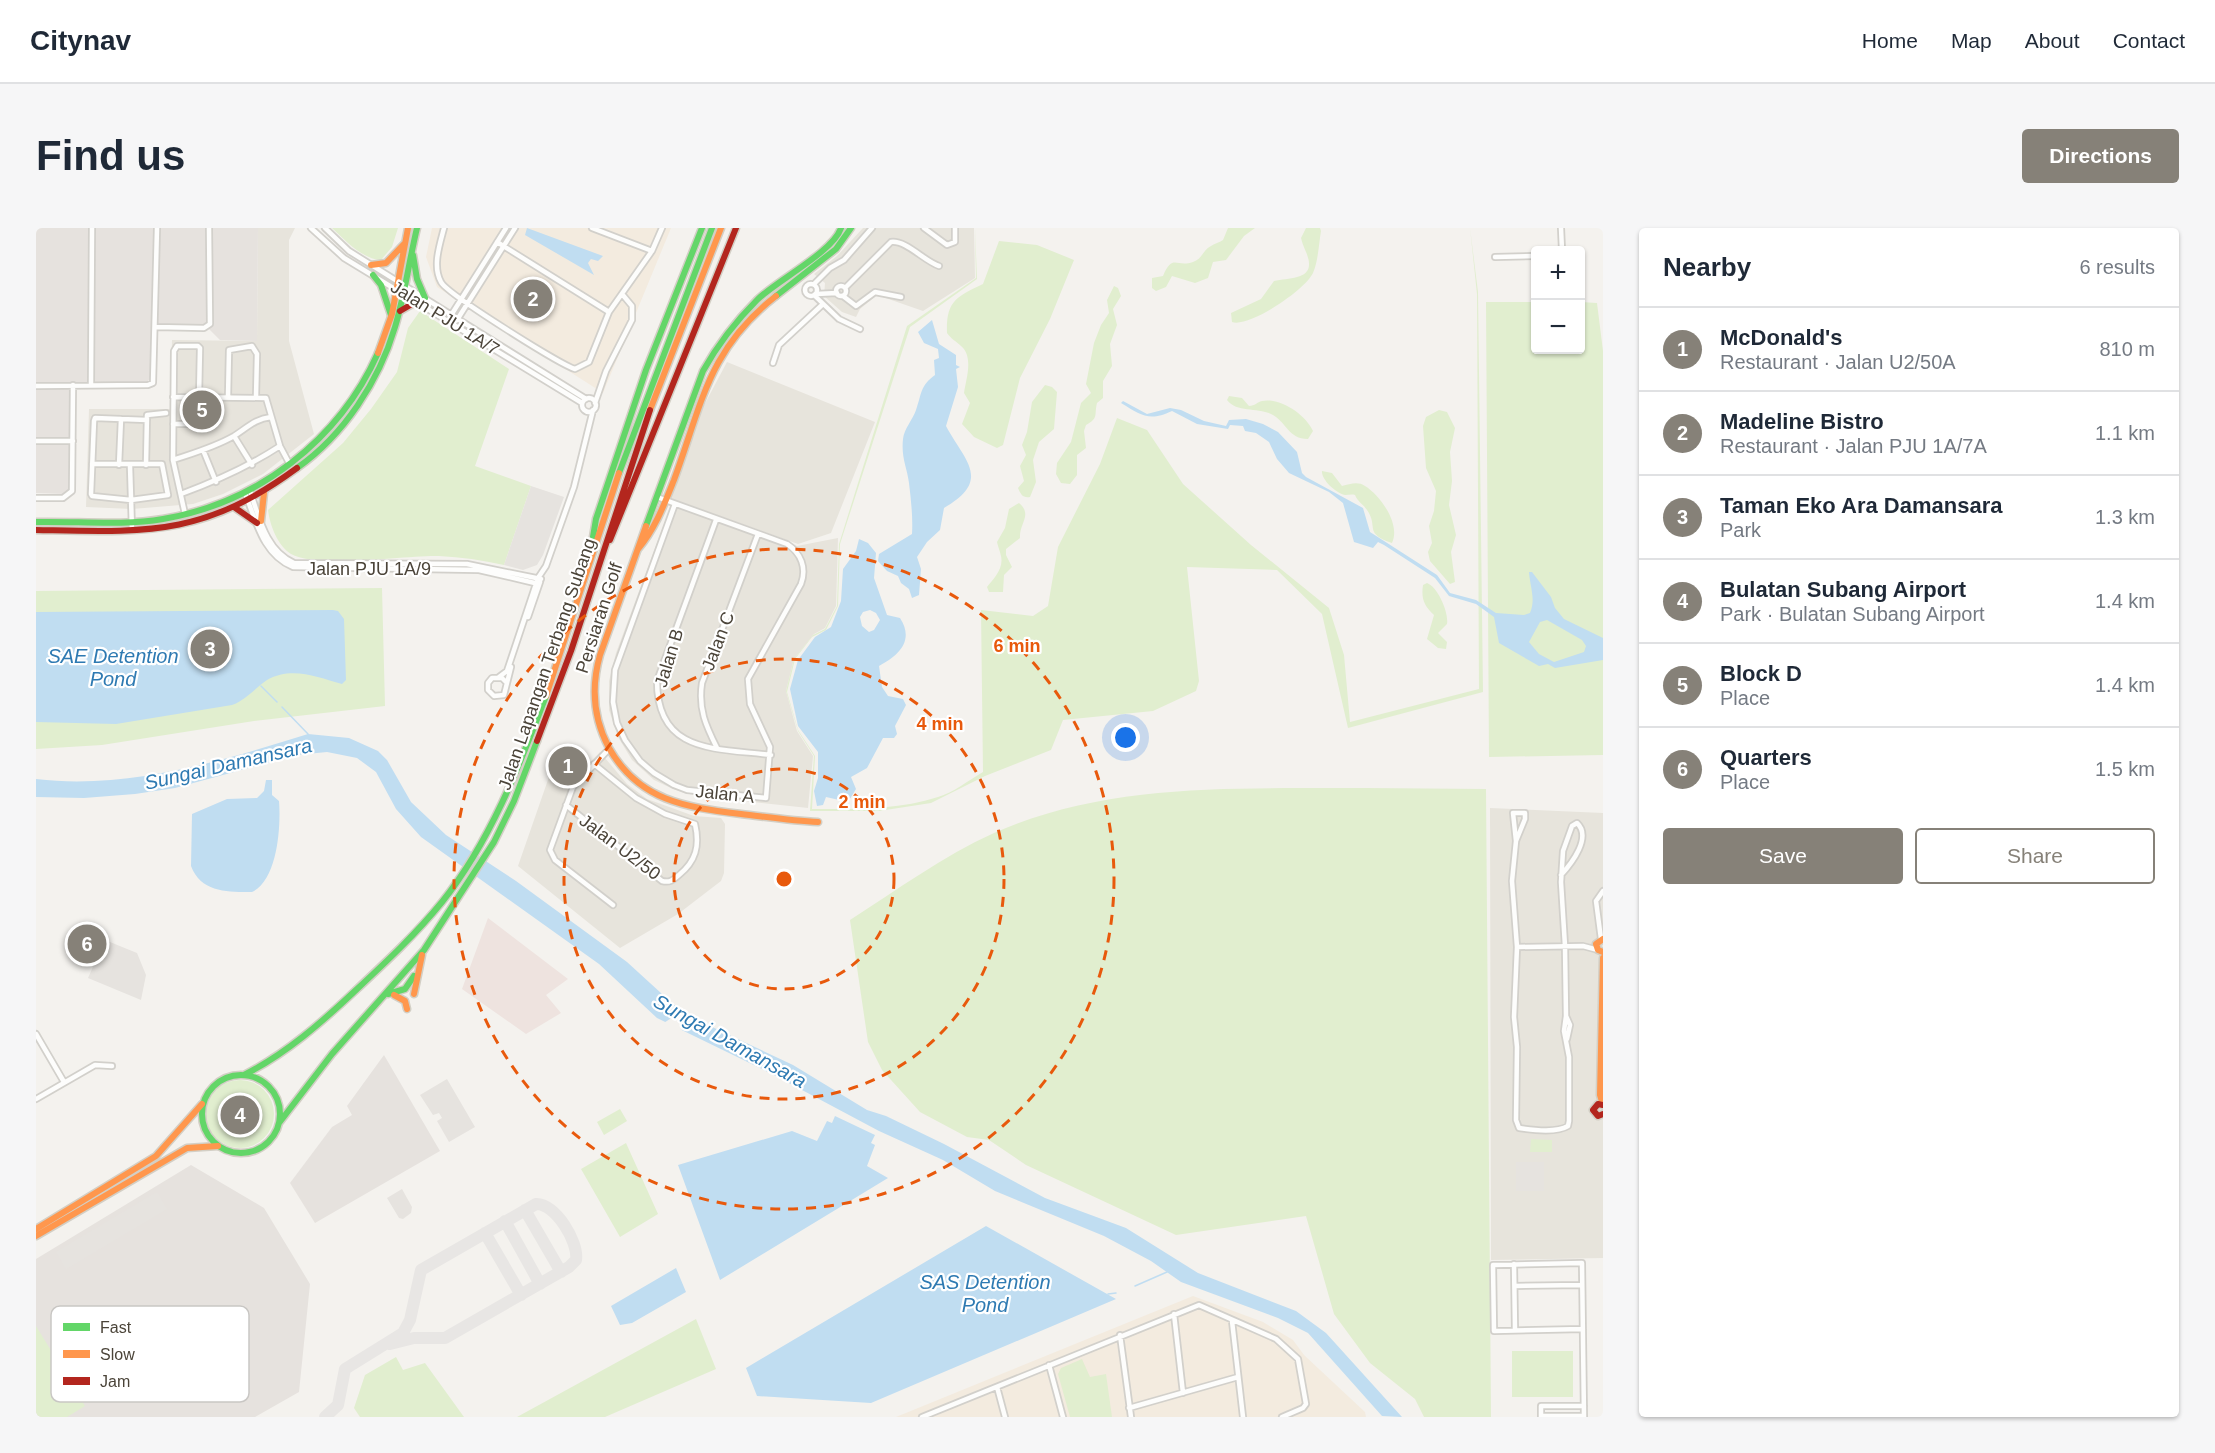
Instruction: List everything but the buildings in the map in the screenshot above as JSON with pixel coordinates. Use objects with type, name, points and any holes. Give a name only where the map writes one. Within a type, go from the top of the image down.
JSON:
[{"type":"main road","points":[[36,530],[132,530],[176,526],[233,507],[264,493],[303,462],[351,415],[379,371],[400,311],[408,228]]},
{"type":"main road","points":[[36,522],[132,521],[185,514],[247,492],[289,463],[328,432],[354,401],[373,368],[402,288],[417,228]]},
{"type":"main road","points":[[589,560],[596,519],[646,370],[702,228]]},
{"type":"main road","name":"Jalan Lapangan Terbang Subang","points":[[244,1075],[274,1059],[321,1024],[375,973],[439,907],[455,885],[483,837],[513,778],[535,722],[628,444],[712,228]]},
{"type":"main road","name":"Jalan Lapangan Terbang Subang","points":[[279,1123],[332,1054],[389,995],[424,950],[494,842],[534,753],[574,642],[640,436],[721,228]]},
{"type":"main road","points":[[599,562],[617,526],[736,228]]},
{"type":"main road","name":"Persiaran Golf","points":[[818,822],[681,806],[650,794],[637,784],[609,749],[596,715],[593,684],[600,655],[703,371],[731,328],[772,287],[831,243],[839,234],[840,228]]},
{"type":"main road","name":"Persiaran Golf","points":[[637,550],[649,536],[708,381],[727,344],[771,297],[838,247],[851,228]]},
{"type":"main road","points":[[371,265],[379,266],[386,263],[405,243]]},
{"type":"main road","points":[[400,311],[423,301],[412,251]]},
{"type":"main road","points":[[374,275],[381,285],[392,319]]},
{"type":"main road","points":[[731,328],[738,331]]},
{"type":"main road","points":[[233,507],[259,522],[264,493]]},
{"type":"main road","points":[[1600,939],[1600,951]]},
{"type":"main road","points":[[389,995],[411,994],[424,950]]},
{"type":"main road","points":[[1603,958],[1601,1105],[1595,1113],[1603,1114]]},
{"type":"main road","points":[[389,995],[405,989],[416,974]]},
{"type":"main road","points":[[389,995],[405,1001],[407,1009]]},
{"type":"main road","points":[[36,1229],[156,1156],[203,1103],[215,1084],[230,1076],[244,1075],[265,1083],[273,1091],[280,1112],[279,1123],[275,1133],[260,1149],[239,1153],[218,1146],[204,1145],[187,1148],[36,1236]]},
{"type":"main road","points":[[203,1103],[204,1127],[218,1146]]},
{"type":"street","points":[[91,385],[92,228]]},
{"type":"street","points":[[36,386],[148,385],[153,383],[155,377],[157,228]]},
{"type":"street","points":[[156,327],[204,328],[210,324],[209,228]]},
{"type":"street","name":"Jalan PJU 1A/7","points":[[311,228],[344,258],[402,288]]},
{"type":"street","name":"Jalan PJU 1A/7","points":[[325,228],[349,251],[402,288],[584,401],[592,399],[595,403]]},
{"type":"street","points":[[444,228],[437,259],[438,274],[444,287],[573,368],[581,368],[589,362],[609,312],[652,251],[662,228]]},
{"type":"street","points":[[450,318],[506,228]]},
{"type":"street","points":[[456,322],[515,228]]},
{"type":"street","points":[[592,228],[652,251]]},
{"type":"street","points":[[806,287],[814,284],[830,268],[843,260],[872,228]]},
{"type":"street","points":[[924,228],[947,245],[955,242],[955,228]]},
{"type":"street","points":[[1561,228],[1562,246]]},
{"type":"street","points":[[843,296],[845,288],[891,242],[898,241],[927,262],[939,266]]},
{"type":"street","points":[[497,242],[609,312]]},
{"type":"street","points":[[1495,257],[1531,256]]},
{"type":"street","points":[[796,278],[806,287],[808,295],[837,292],[856,306],[875,292],[901,297]]},
{"type":"street","points":[[814,284],[815,293],[822,305],[839,319],[860,330]]},
{"type":"street","points":[[837,292],[841,286],[845,288]]},
{"type":"street","points":[[539,580],[506,682],[504,695],[491,695],[488,683],[507,671],[539,580],[574,487],[588,427],[606,371],[632,320],[632,306],[622,294]]},
{"type":"street","points":[[772,363],[779,345],[822,305]]},
{"type":"street","points":[[185,514],[173,460],[174,351],[179,345],[200,347],[199,397]]},
{"type":"street","points":[[228,397],[230,350],[252,346],[257,354],[256,397]]},
{"type":"street","points":[[36,498],[63,498],[72,491],[73,386]]},
{"type":"street","points":[[173,397],[266,398],[280,446],[289,463]]},
{"type":"street","points":[[584,401],[588,427]]},
{"type":"street","points":[[585,411],[593,410]]},
{"type":"street","points":[[146,465],[147,420],[150,413],[166,413]]},
{"type":"street","points":[[173,460],[234,436],[256,420],[271,417]]},
{"type":"street","points":[[92,464],[164,466],[168,495],[131,500],[92,496],[92,464],[95,418],[147,420]]},
{"type":"street","points":[[119,465],[121,419]]},
{"type":"street","points":[[173,424],[205,424]]},
{"type":"street","points":[[234,436],[252,465]]},
{"type":"street","points":[[36,441],[73,441]]},
{"type":"street","points":[[181,494],[216,482],[252,465],[280,446]]},
{"type":"street","points":[[203,450],[216,482]]},
{"type":"street","points":[[130,466],[132,530]]},
{"type":"street","name":"Jalan PJU 1A/9","points":[[247,492],[273,554],[287,565],[300,569],[479,570],[539,580]]},
{"type":"street","name":"Jalan A","points":[[657,497],[794,548],[799,554],[804,572],[801,584],[748,680],[750,704],[771,755],[766,798],[687,790],[654,774],[639,761],[617,723],[612,702],[615,670],[675,504]]},
{"type":"street","name":"Jalan B","points":[[716,520],[657,681],[657,698],[661,712],[670,727],[693,745],[771,755]]},
{"type":"street","name":"Jalan C","points":[[717,749],[703,719],[699,699],[702,683],[758,534]]},
{"type":"street","points":[[499,677],[506,682]]},
{"type":"street","points":[[609,749],[573,787],[550,854],[613,905]]},
{"type":"street","name":"Jalan U2/50","points":[[566,805],[662,881],[673,880],[692,864],[695,854],[695,824],[665,814],[636,798],[594,764]]},
{"type":"street","points":[[1516,841],[1525,819],[1525,813],[1514,813],[1516,841],[1512,881],[1517,947],[1514,1008],[1517,1047],[1517,1124],[1526,1129],[1566,1128],[1569,1121],[1567,1039],[1564,1031],[1566,1016],[1562,875],[1563,851],[1572,826],[1577,823],[1581,830],[1580,848],[1562,875]]},
{"type":"street","points":[[1582,946],[1600,939],[1596,902],[1603,891]]},
{"type":"street","points":[[1517,947],[1582,946],[1600,951]]},
{"type":"street","points":[[36,1034],[64,1082]]},
{"type":"street","points":[[36,1099],[95,1065],[112,1066]]},
{"type":"street","points":[[1583,1329],[1494,1331],[1493,1265],[1582,1263],[1582,1285],[1583,1329],[1584,1406],[1584,1416],[1541,1417],[1541,1406],[1584,1406]]},
{"type":"street","points":[[1514,1264],[1515,1330]]},
{"type":"street","points":[[1515,1286],[1582,1285]]},
{"type":"street","points":[[922,1417],[1120,1335],[1202,1305],[1232,1321],[1276,1339],[1298,1359],[1306,1404],[1303,1408],[1282,1417]]},
{"type":"street","points":[[1174,1314],[1183,1393]]},
{"type":"street","points":[[1232,1321],[1243,1417]]},
{"type":"street","points":[[1120,1335],[1131,1417]]},
{"type":"street","points":[[1049,1365],[1063,1417]]},
{"type":"street","points":[[1129,1408],[1238,1377]]},
{"type":"street","points":[[996,1387],[1005,1417]]},
{"type":"shaded area","points":[[36,228],[258,228],[257,341],[220,340],[206,326],[153,325],[152,377],[147,382],[71,383],[71,487],[64,494],[36,493]]},
{"type":"shaded area","points":[[258,228],[295,228],[289,240],[289,341],[314,434],[263,474],[223,494],[193,504],[132,509],[86,507],[89,409],[170,409],[172,340],[257,341]]},
{"type":"shaded area","points":[[432,228],[671,228],[603,393],[437,287],[426,257]]},
{"type":"shaded area","points":[[863,228],[974,228],[975,278],[923,311],[877,295],[860,309],[856,317],[842,312],[824,296],[825,283],[814,274],[837,256]]},
{"type":"shaded area","points":[[727,362],[875,422],[831,533],[798,544],[670,498],[702,409]]},
{"type":"shaded area","points":[[531,486],[564,497],[543,555],[537,565],[523,570],[504,565]]},
{"type":"shaded area","points":[[673,500],[797,546],[838,538],[836,606],[825,628],[814,634],[794,659],[786,691],[797,731],[813,756],[808,808],[697,796],[673,789],[654,780],[632,760],[618,737],[609,710],[609,681],[616,653]]},
{"type":"shaded area","points":[[600,752],[627,784],[647,799],[694,816],[721,818],[725,824],[724,873],[721,881],[678,914],[620,948],[518,866],[550,774],[570,783]]},
{"type":"shaded area","points":[[1490,808],[1603,813],[1603,1258],[1491,1260]]},
{"type":"shaded area","points":[[488,918],[568,979],[546,995],[561,1013],[526,1034],[462,989]]},
{"type":"shaded area","points":[[105,940],[137,953],[146,975],[141,1000],[88,978]]},
{"type":"shaded area","points":[[384,1055],[440,1151],[315,1223],[290,1183],[332,1127],[352,1115],[347,1106]]},
{"type":"shaded area","points":[[447,1079],[475,1127],[449,1142],[437,1121],[442,1118],[439,1113],[433,1115],[420,1095]]},
{"type":"shaded area","points":[[1516,1162],[1544,1162],[1544,1191],[1516,1191]]},
{"type":"shaded area","points":[[191,1165],[264,1208],[310,1284],[299,1392],[255,1417],[36,1417],[36,1259]]},
{"type":"shaded area","points":[[402,1189],[412,1207],[411,1213],[403,1219],[399,1218],[387,1198]]},
{"type":"shaded area","points":[[157,1192],[167,1209],[66,1269],[56,1252]]},
{"type":"shaded area","points":[[1193,1296],[1263,1322],[1293,1340],[1304,1355],[1365,1412],[1366,1417],[896,1417]]},
{"type":"green space","points":[[332,228],[398,228],[392,247],[381,260],[361,253]]},
{"type":"green space","points":[[975,228],[977,279],[910,327],[840,544],[838,606],[826,630],[812,637],[795,659],[787,692],[798,730],[815,756],[812,809],[876,808],[923,801],[949,793],[983,772],[981,610],[1033,616],[1048,606],[1058,547],[1100,464],[1117,418],[1147,430],[1183,484],[1251,545],[1329,608],[1344,655],[1350,722],[1479,689],[1477,294],[1470,228],[1478,292],[1483,692],[1348,728],[1322,614],[1277,570],[1187,567],[1199,681],[1196,691],[1153,711],[1063,720],[1051,750],[985,776],[931,803],[879,811],[810,811],[814,756],[798,731],[786,691],[794,659],[813,635],[825,629],[837,606],[839,544],[907,326],[976,278]]},
{"type":"green space","points":[[1228,228],[1255,228],[1244,236],[1226,260],[1213,262],[1208,278],[1195,283],[1172,276],[1166,287],[1156,291],[1152,288],[1152,278],[1163,276],[1172,263],[1196,261],[1208,248],[1223,240]]},
{"type":"green space","points":[[1306,228],[1320,228],[1321,231],[1316,263],[1308,280],[1288,298],[1263,314],[1240,322],[1232,322],[1231,313],[1261,299],[1274,281],[1301,276],[1306,272],[1309,268],[1309,261],[1301,238]]},
{"type":"green space","points":[[999,241],[1037,245],[1074,260],[1050,319],[1020,378],[1003,445],[997,448],[974,437],[962,424],[970,403],[964,393],[968,362],[965,351],[947,333],[947,322],[954,301],[983,284]]},
{"type":"green space","points":[[1114,286],[1118,288],[1121,296],[1113,309],[1117,325],[1110,344],[1112,366],[1103,381],[1103,398],[1097,403],[1095,416],[1086,425],[1084,431],[1086,448],[1077,455],[1077,475],[1070,484],[1061,483],[1056,474],[1057,463],[1071,442],[1081,403],[1091,393],[1086,384],[1094,343],[1109,313],[1107,300]]},
{"type":"green space","points":[[1486,302],[1531,302],[1531,354],[1585,354],[1585,302],[1597,303],[1603,351],[1603,755],[1489,757]]},
{"type":"green space","points":[[420,311],[509,369],[475,466],[531,486],[504,565],[439,556],[341,561],[303,558],[291,554],[275,535],[268,510],[343,443],[371,409],[397,372],[408,328]]},
{"type":"green space","points":[[1045,385],[1057,392],[1054,429],[1039,442],[1033,460],[1036,482],[1030,497],[1026,497],[1018,488],[1024,481],[1020,466],[1026,455],[1022,445],[1027,432],[1032,402]]},
{"type":"green space","points":[[1229,396],[1242,398],[1249,406],[1269,400],[1292,408],[1305,419],[1313,431],[1308,439],[1296,436],[1271,414],[1236,407],[1227,400]]},
{"type":"green space","points":[[1439,410],[1447,412],[1455,428],[1450,452],[1452,481],[1449,505],[1456,535],[1451,552],[1455,582],[1450,584],[1430,561],[1428,552],[1432,543],[1429,526],[1434,511],[1436,491],[1426,468],[1423,426],[1426,417]]},
{"type":"green space","points":[[1322,471],[1332,473],[1342,486],[1360,484],[1377,496],[1388,511],[1394,527],[1392,543],[1375,533],[1367,510],[1355,495],[1341,494],[1333,489],[1326,482]]},
{"type":"green space","points":[[1019,503],[1025,511],[1020,538],[1006,549],[1006,555],[1012,567],[1004,575],[1003,592],[989,592],[987,587],[1002,561],[997,542],[1005,528],[1009,509]]},
{"type":"green space","points":[[1427,583],[1439,595],[1446,614],[1447,624],[1438,633],[1447,642],[1446,649],[1438,648],[1427,639],[1434,615],[1426,605],[1422,594],[1423,585]]},
{"type":"green space","name":"SAE Detention Pond","points":[[382,588],[385,706],[254,721],[102,745],[36,749],[36,591]]},
{"type":"green space","points":[[1224,789],[1486,789],[1491,1417],[1424,1417],[1415,1399],[1370,1363],[1334,1314],[1306,1216],[1176,1235],[1026,1165],[989,1140],[967,1137],[920,1112],[882,1070],[868,1042],[850,920],[920,874],[975,842],[1038,816],[1084,804],[1130,796]]},
{"type":"green space","points":[[240,1080],[253,1083],[264,1090],[271,1101],[274,1114],[271,1127],[264,1138],[253,1145],[240,1148],[227,1145],[216,1138],[209,1127],[206,1114],[209,1101],[216,1090],[227,1083]]},
{"type":"green space","points":[[620,1109],[627,1121],[604,1135],[597,1122]]},
{"type":"green space","points":[[1531,1139],[1552,1140],[1552,1152],[1530,1152]]},
{"type":"green space","points":[[626,1143],[658,1214],[620,1237],[581,1169]]},
{"type":"green space","points":[[696,1319],[716,1369],[605,1417],[517,1417]]},
{"type":"green space","points":[[36,1326],[51,1350],[51,1402],[83,1402],[85,1406],[67,1417],[36,1417]]},
{"type":"green space","points":[[1512,1351],[1573,1351],[1573,1397],[1512,1397]]},
{"type":"green space","points":[[396,1357],[403,1370],[425,1363],[464,1417],[360,1417],[354,1408],[365,1375]]},
{"type":"green space","points":[[1082,1359],[1090,1377],[1106,1374],[1112,1417],[1070,1417],[1058,1374],[1061,1368]]},
{"type":"water","points":[[527,228],[603,256],[598,261],[591,259],[588,263],[594,275],[525,235]]},
{"type":"water","points":[[932,320],[939,344],[956,355],[956,365],[960,367],[956,369],[958,387],[946,426],[966,460],[971,479],[968,488],[959,498],[944,508],[940,530],[927,542],[917,557],[921,569],[919,595],[912,598],[909,589],[901,583],[898,576],[887,571],[878,561],[879,554],[912,534],[911,502],[903,457],[903,439],[924,386],[935,375],[934,360],[939,358],[938,349],[924,343],[918,332]]},
{"type":"water","points":[[1123,401],[1147,414],[1170,408],[1181,410],[1204,421],[1226,426],[1229,420],[1246,419],[1263,424],[1278,432],[1297,452],[1302,473],[1306,477],[1363,508],[1370,532],[1437,575],[1450,593],[1476,600],[1496,613],[1524,615],[1530,613],[1532,608],[1533,598],[1529,572],[1532,572],[1564,619],[1603,638],[1603,660],[1555,668],[1548,664],[1539,666],[1499,643],[1494,617],[1476,604],[1449,596],[1435,578],[1384,545],[1378,542],[1373,548],[1354,542],[1343,503],[1329,492],[1289,473],[1277,459],[1269,442],[1256,433],[1245,431],[1243,426],[1230,425],[1228,429],[1197,424],[1172,411],[1157,416],[1145,416],[1121,403]],"holes":[[[1547,620],[1582,640],[1586,646],[1584,652],[1554,662],[1539,654],[1529,642],[1540,622]]]},
{"type":"water","points":[[859,539],[868,543],[876,553],[874,578],[887,615],[900,618],[904,626],[906,634],[902,647],[892,658],[879,666],[882,687],[888,696],[903,699],[906,705],[895,726],[897,734],[894,738],[883,738],[867,768],[851,777],[856,789],[848,802],[826,797],[823,805],[817,806],[814,791],[818,778],[818,752],[798,726],[790,689],[798,660],[815,637],[831,627],[841,601],[843,569],[856,551]],"holes":[[[870,610],[876,613],[880,620],[874,630],[869,632],[862,626],[860,617],[863,612]]]},
{"type":"water","name":"SAE Detention Pond","points":[[338,611],[344,619],[346,680],[342,684],[304,674],[286,674],[267,680],[232,705],[116,724],[36,722],[36,612]]},
{"type":"water","name":"Sungai Damansara","points":[[308,734],[349,738],[378,751],[387,760],[411,802],[446,835],[516,881],[627,962],[673,1004],[710,1026],[793,1065],[867,1110],[886,1116],[944,1144],[1045,1198],[1126,1228],[1198,1273],[1296,1311],[1326,1333],[1402,1417],[1382,1416],[1308,1333],[1278,1318],[1181,1282],[1151,1261],[1104,1236],[995,1191],[943,1160],[879,1131],[772,1074],[657,1018],[599,964],[421,837],[396,809],[376,772],[357,758],[327,752],[297,755],[175,788],[84,798],[36,797],[36,779],[70,781],[139,777],[208,763]]},
{"type":"water","points":[[266,780],[272,780],[272,795],[279,801],[276,851],[267,876],[261,886],[252,892],[225,891],[209,886],[196,875],[191,866],[192,814],[227,799],[257,798],[264,791]]},
{"type":"water","points":[[835,1116],[875,1135],[871,1143],[875,1145],[867,1166],[888,1178],[720,1280],[678,1165],[792,1131],[817,1141],[827,1121],[832,1123]]},
{"type":"water","name":"SAS Detention Pond","points":[[986,1226],[1116,1299],[871,1403],[757,1396],[746,1368]]},
{"type":"water","points":[[676,1268],[686,1292],[632,1323],[620,1325],[611,1306]]},
{"type":"pier","points":[[686,1009],[701,1018],[678,1032],[662,1024]]},
{"type":"waterway","points":[[261,686],[277,702]]},
{"type":"waterway","name":"Sungai Damansara","points":[[282,707],[308,734]]},
{"type":"waterway","points":[[1135,1286],[1167,1272]]},
{"type":"waterway","points":[[1108,1294],[1116,1293]]},
{"type":"taxiway","points":[[325,1417],[338,1405],[345,1369],[403,1333],[410,1320],[421,1270],[536,1204],[551,1210],[570,1234],[576,1260],[569,1267],[445,1338],[414,1338],[390,1344]]},
{"type":"taxiway","points":[[525,1210],[561,1272]]},
{"type":"taxiway","points":[[505,1221],[540,1284]]},
{"type":"taxiway","points":[[485,1233],[521,1295]]},
{"type":"traffic: fast","points":[[297,468],[330,440],[344,423],[358,405],[380,367],[398,315],[417,228]]},
{"type":"traffic: fast","points":[[593,537],[596,519],[646,370],[702,228]]},
{"type":"traffic: fast","points":[[619,473],[712,228]]},
{"type":"traffic: fast","points":[[646,526],[703,371],[714,352],[757,300],[827,247],[841,228]]},
{"type":"traffic: fast","points":[[776,296],[836,249],[851,228]]},
{"type":"traffic: fast","points":[[413,255],[417,279],[425,298]]},
{"type":"traffic: fast","points":[[373,275],[381,285],[391,315]]},
{"type":"traffic: fast","points":[[36,522],[147,521],[198,511],[231,499],[291,463],[318,440],[341,413],[361,384],[378,353]]},
{"type":"traffic: fast","points":[[244,1075],[289,1047],[330,1014],[401,948],[442,902],[459,879],[489,829],[514,777],[546,696]]},
{"type":"traffic: fast","points":[[279,1123],[332,1054],[424,950],[494,842],[514,801],[537,741]]},
{"type":"traffic: fast","points":[[388,994],[405,989],[414,976]]},
{"type":"traffic: fast","points":[[241,1075],[256,1078],[269,1086],[277,1099],[280,1114],[277,1129],[269,1142],[256,1150],[241,1153],[226,1150],[213,1142],[205,1129],[202,1114],[205,1099],[213,1086],[226,1078],[241,1075]]},
{"type":"traffic: slow","points":[[378,353],[392,314],[408,228]]},
{"type":"traffic: slow","points":[[650,410],[721,228]]},
{"type":"traffic: slow","points":[[371,265],[386,263],[404,244]]},
{"type":"traffic: slow","points":[[638,549],[663,508],[701,402],[721,357],[735,336],[753,316],[776,296]]},
{"type":"traffic: slow","points":[[546,696],[619,473]]},
{"type":"traffic: slow","points":[[261,521],[264,493]]},
{"type":"traffic: slow","points":[[646,526],[597,667],[595,702],[600,725],[609,748],[634,780],[665,798],[720,811],[818,822]]},
{"type":"traffic: slow","points":[[1603,939],[1596,944],[1598,950],[1603,952]]},
{"type":"traffic: slow","points":[[414,994],[422,955]]},
{"type":"traffic: slow","points":[[1603,958],[1600,1095],[1603,1105]]},
{"type":"traffic: slow","points":[[394,995],[405,1001],[407,1009]]},
{"type":"traffic: slow","points":[[36,1229],[156,1156],[202,1104]]},
{"type":"traffic: slow","points":[[36,1236],[187,1148],[218,1146]]},
{"type":"traffic: jam","points":[[610,540],[736,228]]},
{"type":"traffic: jam","points":[[400,311],[412,304],[422,304]]},
{"type":"traffic: jam","points":[[537,741],[571,651],[650,410]]},
{"type":"traffic: jam","points":[[36,530],[110,531],[173,526],[232,507],[263,491],[297,468]]},
{"type":"traffic: jam","points":[[234,507],[257,523]]},
{"type":"traffic: jam","points":[[1603,1105],[1598,1104],[1593,1110],[1598,1116],[1603,1114]]},
{"type":"place","name":"Madeline Bistro","points":[[533,299]]},
{"type":"place","name":"Block D","points":[[202,410]]},
{"type":"place","name":"Taman Eko Ara Damansara","points":[[210,649]]},
{"type":"place","name":"McDonald's","points":[[568,766]]},
{"type":"place","name":"Quarters","points":[[87,944]]},
{"type":"place","name":"Bulatan Subang Airport","points":[[240,1115]]}]
